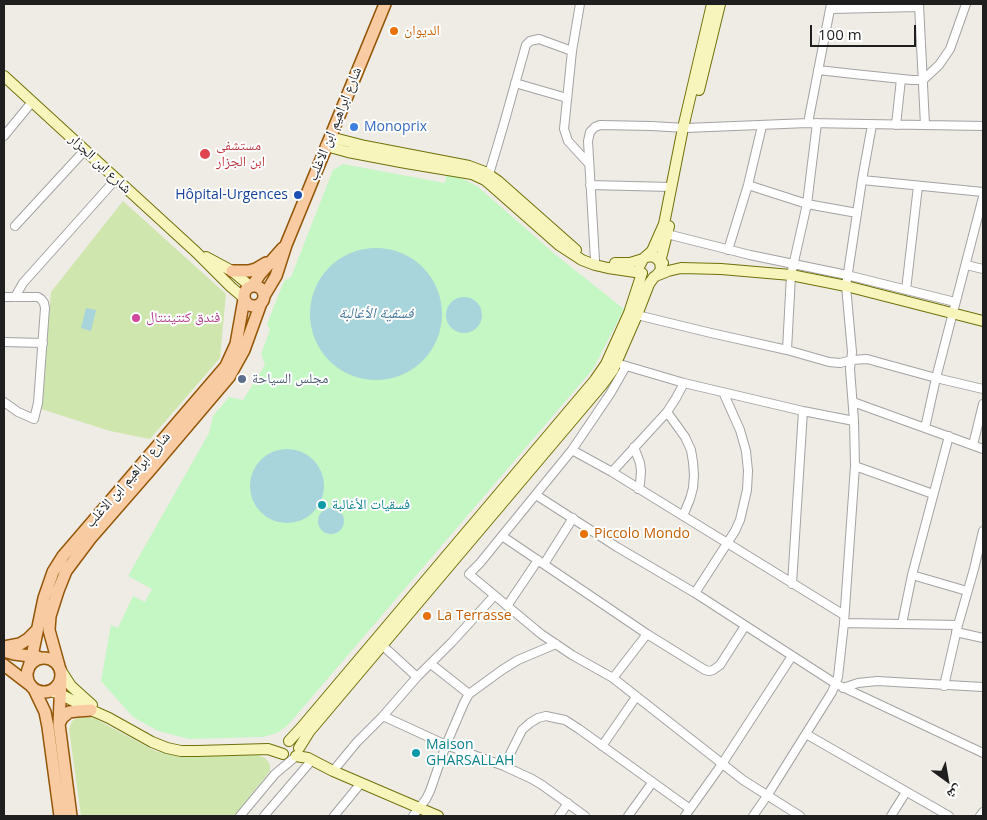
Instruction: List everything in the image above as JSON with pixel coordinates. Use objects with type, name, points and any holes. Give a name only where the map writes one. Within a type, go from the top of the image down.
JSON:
[{"type":"main road","name":"شارع ابراهيم ابن الاغلب","points":[[60,671],[50,630],[50,616],[66,571],[90,538],[229,377],[244,350],[263,299],[276,276],[286,245],[385,4]]},
{"type":"main road","points":[[252,286],[262,289],[263,299],[255,306],[249,304],[244,298],[245,291],[252,286],[260,274],[286,245]]},
{"type":"main road","points":[[232,271],[256,269],[274,258]]},
{"type":"main road","name":"شارع ابراهيم ابن الاغلب","points":[[28,670],[44,598],[53,572],[63,556],[226,366],[236,344],[244,298]]},
{"type":"main road","points":[[4,649],[20,644],[37,630]]},
{"type":"main road","points":[[4,649],[14,654],[50,659],[60,671],[55,692],[71,816]]},
{"type":"main road","points":[[45,658],[30,664],[27,675],[45,712],[60,816]]},
{"type":"main road","points":[[4,665],[32,687],[44,692],[55,692]]},
{"type":"main road","points":[[59,724],[62,718],[69,712],[91,710]]},
{"type":"street","points":[[580,4],[572,51],[564,129],[571,145],[589,164]]},
{"type":"street","points":[[240,816],[297,753],[309,732],[602,386],[613,370],[649,284],[661,270],[660,262],[712,4]]},
{"type":"street","points":[[681,268],[647,277],[642,272],[640,266],[652,251],[664,224],[670,187],[720,4]]},
{"type":"street","points":[[818,70],[923,80],[939,66],[950,49],[966,4]]},
{"type":"street","points":[[808,123],[830,6],[919,5],[925,125]]},
{"type":"street","points":[[487,177],[526,46],[530,41],[539,39],[572,51]]},
{"type":"street","name":"شارع ابن الجزار","points":[[4,76],[244,298]]},
{"type":"street","points":[[896,125],[901,79]]},
{"type":"street","points":[[515,83],[567,98]]},
{"type":"street","points":[[4,136],[32,102]]},
{"type":"street","points":[[595,260],[588,136],[592,130],[600,125],[686,128],[808,123],[983,126]]},
{"type":"street","points":[[787,350],[791,276],[807,204],[817,123]]},
{"type":"street","points":[[840,686],[838,677],[855,466],[850,369],[852,352],[846,286],[872,125]]},
{"type":"street","points":[[728,250],[748,185],[762,126]]},
{"type":"street","points":[[328,142],[348,152],[487,177],[573,247],[595,260],[622,264],[636,262],[653,256],[660,262],[681,268],[721,269],[791,276],[846,286],[983,320]]},
{"type":"street","points":[[16,226],[85,150]]},
{"type":"street","points":[[487,177],[559,245],[576,257],[595,265],[642,272]]},
{"type":"street","points":[[15,297],[23,283],[116,179]]},
{"type":"street","points":[[862,180],[983,192]]},
{"type":"street","points":[[590,185],[670,187]]},
{"type":"street","points":[[748,185],[807,204],[857,213]]},
{"type":"street","points":[[906,290],[918,186]]},
{"type":"street","points":[[925,428],[952,312],[980,219],[983,197]]},
{"type":"street","points":[[667,234],[728,250],[847,275],[955,302]]},
{"type":"street","name":"شارع ابن الجزار","points":[[196,252],[232,271],[252,286]]},
{"type":"street","points":[[966,265],[983,269]]},
{"type":"street","points":[[642,272],[629,313],[610,394],[572,450],[469,574],[556,644],[613,678],[722,764],[767,796],[800,816]]},
{"type":"street","points":[[4,297],[38,297],[44,302],[45,308],[38,403],[34,419],[18,412],[4,402]]},
{"type":"street","points":[[637,316],[787,350],[834,363],[867,359],[936,378],[983,388]]},
{"type":"street","points":[[4,342],[43,343]]},
{"type":"street","points":[[617,363],[684,383],[854,421]]},
{"type":"street","points":[[276,774],[283,754],[281,748],[284,743],[307,721],[595,380],[617,363]]},
{"type":"street","points":[[612,472],[666,412],[684,383]]},
{"type":"street","points":[[695,593],[735,531],[742,513],[747,490],[746,451],[740,430],[723,392]]},
{"type":"street","points":[[853,402],[983,449]]},
{"type":"street","points":[[973,445],[983,404]]},
{"type":"street","points":[[792,584],[803,411]]},
{"type":"street","points":[[666,412],[685,437],[694,462],[693,488],[683,516]]},
{"type":"street","points":[[902,624],[912,575],[949,436]]},
{"type":"street","points":[[634,448],[641,471],[638,489]]},
{"type":"street","points":[[572,450],[612,472],[683,516],[844,619],[957,628],[983,638]]},
{"type":"street","points":[[855,466],[933,494]]},
{"type":"street","points":[[536,495],[617,547],[695,593],[840,686],[983,753]]},
{"type":"street","points":[[507,606],[573,518]]},
{"type":"street","points":[[944,686],[983,530]]},
{"type":"street","points":[[502,536],[646,634],[709,671],[720,665],[744,626]]},
{"type":"street","points":[[974,569],[983,571]]},
{"type":"street","points":[[912,575],[967,591]]},
{"type":"street","points":[[333,771],[357,742],[418,676],[472,622],[494,596]]},
{"type":"street","points":[[613,678],[646,634]]},
{"type":"street","points":[[416,812],[430,791],[446,745],[469,694],[518,660],[556,644]]},
{"type":"street","points":[[382,645],[418,676]]},
{"type":"street","points":[[685,816],[722,764],[792,656]]},
{"type":"street","points":[[431,664],[469,694]]},
{"type":"street","points":[[60,671],[76,691],[109,718]]},
{"type":"street","points":[[753,816],[832,692],[840,686],[858,682],[877,681],[983,687]]},
{"type":"street","points":[[55,692],[167,748],[181,751],[197,751],[260,748],[294,741],[298,745],[297,753]]},
{"type":"street","points":[[602,746],[636,697]]},
{"type":"street","points":[[383,716],[446,745],[532,778],[585,816]]},
{"type":"street","points":[[504,766],[522,730],[530,723],[546,716],[565,720],[579,728],[690,809]]},
{"type":"street","points":[[806,734],[949,816]]},
{"type":"street","points":[[260,748],[283,754],[288,758],[297,753]]},
{"type":"street","points":[[297,753],[362,783],[416,812],[438,816]]},
{"type":"street","points":[[264,816],[310,759]]},
{"type":"street","points":[[334,816],[362,783]]},
{"type":"street","points":[[628,816],[652,783]]},
{"type":"street","points":[[891,816],[906,792]]},
{"type":"street","points":[[559,816],[568,804]]},
{"type":"street","points":[[980,816],[983,812]]},
{"type":"green space","name":"فسقيات الأغالبة","points":[[343,164],[445,183],[447,171],[477,186],[556,255],[624,309],[593,369],[288,725],[277,733],[263,737],[189,739],[158,731],[133,717],[101,681],[111,625],[118,628],[133,596],[145,602],[152,589],[128,576],[209,433],[213,416],[229,397],[243,400],[265,365],[261,354],[270,330],[267,324],[284,281],[291,277],[333,170]]},
{"type":"green space","name":"فندق كنتيننتال","points":[[123,201],[226,294],[220,358],[150,439],[110,431],[41,409],[51,292]]},
{"type":"green space","points":[[80,717],[92,717],[155,751],[182,757],[258,755],[265,758],[270,764],[270,771],[234,816],[81,816],[69,729],[72,721]]},
{"type":"water","name":"فسقية الأغالبة","points":[[376,248],[389,249],[401,253],[423,267],[437,289],[441,301],[441,327],[437,339],[423,361],[401,375],[389,379],[376,380],[363,379],[351,375],[329,361],[315,339],[311,327],[310,314],[311,301],[315,289],[329,267],[351,253],[363,249]]},
{"type":"water","name":"فسقية الأغالبة","points":[[464,297],[477,302],[482,315],[477,328],[464,333],[451,328],[446,315],[451,302]]},
{"type":"water","points":[[86,308],[96,310],[91,331],[81,328]]},
{"type":"water","points":[[294,449],[314,459],[322,472],[324,486],[322,500],[314,513],[301,521],[280,523],[260,513],[252,500],[250,479],[260,459],[273,451]]},
{"type":"water","points":[[331,508],[340,512],[344,521],[340,530],[331,534],[322,530],[318,521],[322,512]]},
{"type":"place","name":"الديوان","points":[[394,31]]},
{"type":"place","name":"Monoprix","points":[[354,127]]},
{"type":"place","name":"مستشفى ابن الجزار","points":[[205,154]]},
{"type":"place","name":"Hôpital-Urgences","points":[[298,195]]},
{"type":"place","name":"فندق كنتيننتال","points":[[136,318]]},
{"type":"place","name":"مجلس السياحة","points":[[242,379]]},
{"type":"place","name":"فسقيات الأغالبة","points":[[322,505]]},
{"type":"place","name":"Piccolo Mondo","points":[[584,534]]},
{"type":"place","name":"La Terrasse","points":[[427,616]]},
{"type":"place","name":"Maison GHARSALLAH","points":[[416,753]]}]
